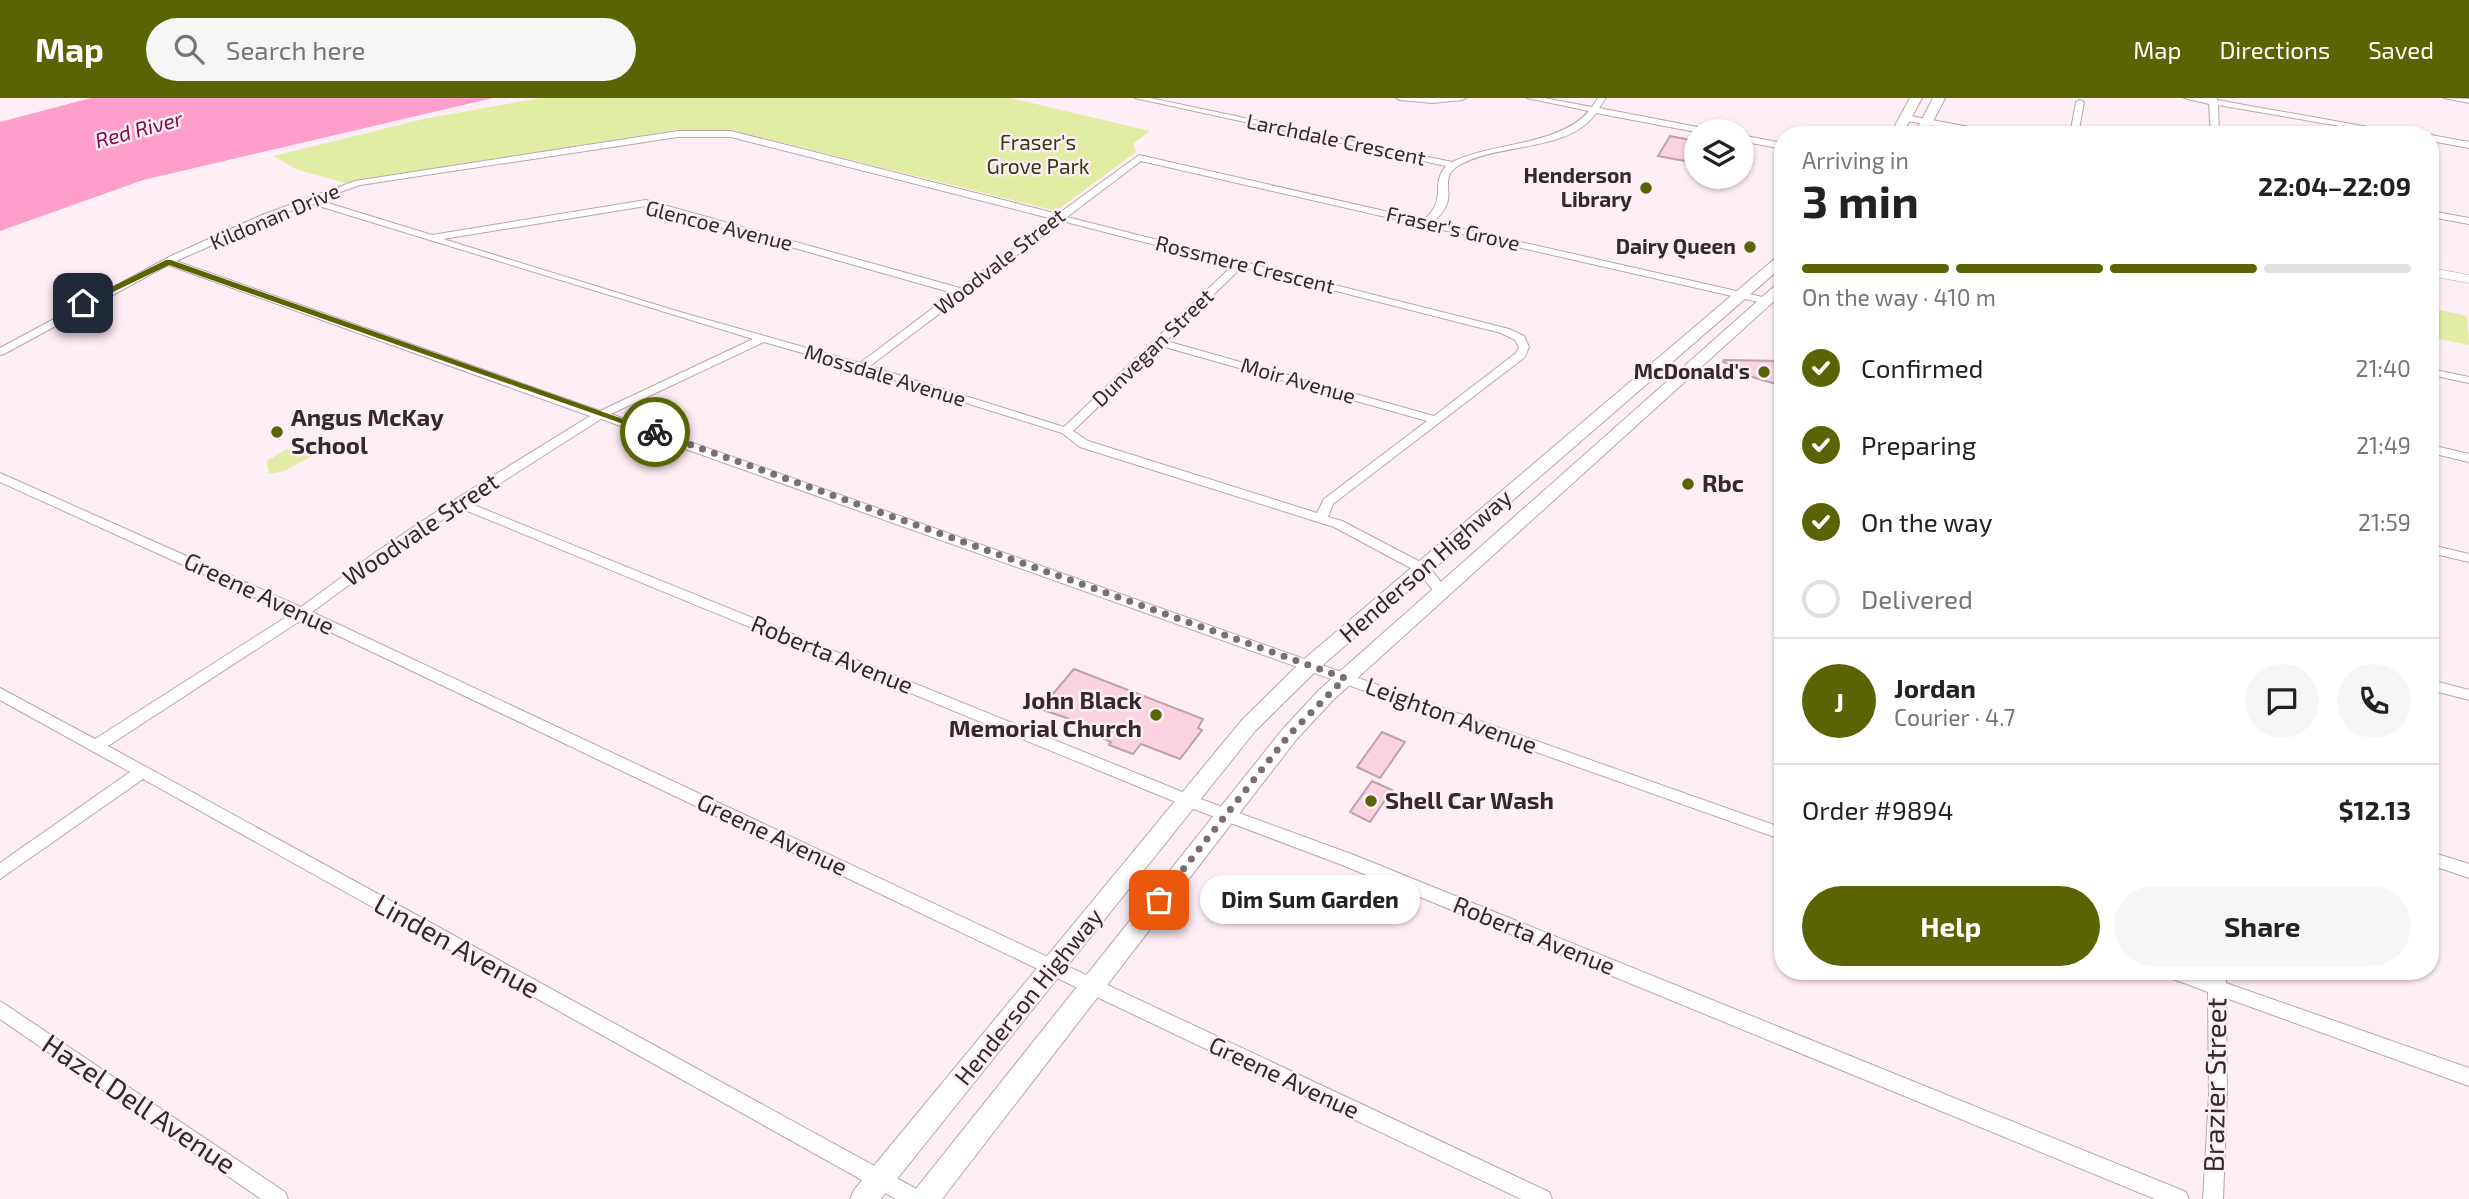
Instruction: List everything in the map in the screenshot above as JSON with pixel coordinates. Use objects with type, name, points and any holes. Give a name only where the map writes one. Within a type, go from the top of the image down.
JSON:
[{"type":"main road","points":[[1901,126],[1916,98]]},
{"type":"main road","points":[[1924,126],[1939,98]]},
{"type":"main road","name":"Henderson Highway","points":[[864,1199],[1249,725],[1310,666],[1774,267]]},
{"type":"main road","name":"Henderson Highway","points":[[925,1199],[1289,735],[1345,678],[1774,294]]},
{"type":"main road","points":[[1603,414],[1629,424]]},
{"type":"main road","points":[[1512,492],[1539,505]]},
{"type":"street","name":"Larchdale Crescent","points":[[1139,98],[1452,165]]},
{"type":"street","points":[[1400,98],[1433,102],[1462,98]]},
{"type":"street","points":[[1531,98],[1684,127]]},
{"type":"street","name":"Larchdale Crescent","points":[[1427,223],[1441,208],[1443,177],[1452,165],[1481,153],[1521,146],[1571,129],[1595,110],[1602,98]]},
{"type":"street","points":[[2188,98],[2359,126]]},
{"type":"street","points":[[2448,98],[2469,101]]},
{"type":"street","points":[[2213,100],[2214,126]]},
{"type":"street","points":[[2076,126],[2080,102]]},
{"type":"street","points":[[1905,118],[1948,126]]},
{"type":"street","name":"Kildonan Drive","points":[[0,352],[104,291],[308,199],[358,183],[698,132]]},
{"type":"street","name":"Rossmere Crescent","points":[[698,132],[731,134],[1505,331],[1520,338],[1524,347],[1521,355],[1328,502],[1321,518]]},
{"type":"street","points":[[2439,139],[2469,145]]},
{"type":"street","points":[[1754,140],[1774,144]]},
{"type":"street","name":"Woodvale Street","points":[[862,367],[1139,158]]},
{"type":"street","name":"Fraser's Grove","points":[[1139,158],[1767,301]]},
{"type":"street","name":"Mossdale Avenue","points":[[308,199],[1066,431],[1084,444],[1321,518],[1423,569],[1442,592]]},
{"type":"street","name":"Glencoe Avenue","points":[[432,238],[646,203],[961,292]]},
{"type":"street","points":[[2439,215],[2469,220]]},
{"type":"street","name":"Leighton Avenue","points":[[169,262],[1774,831]]},
{"type":"street","name":"Dunvegan Street","points":[[1066,431],[1240,264]]},
{"type":"street","points":[[2439,273],[2469,279]]},
{"type":"street","name":"Woodvale Street","points":[[94,747],[302,613],[458,503],[603,414],[762,339]]},
{"type":"street","name":"Moir Avenue","points":[[1159,342],[1437,419]]},
{"type":"street","points":[[2439,374],[2469,380]]},
{"type":"street","points":[[2439,451],[2469,458]]},
{"type":"street","name":"Greene Avenue","points":[[0,477],[302,613],[1542,1199]]},
{"type":"street","name":"Roberta Avenue","points":[[458,503],[1189,801],[1348,860],[2179,1199]]},
{"type":"street","points":[[2439,551],[2469,558]]},
{"type":"street","points":[[2439,687],[2469,695]]},
{"type":"street","name":"Linden Avenue","points":[[0,694],[915,1199]]},
{"type":"street","points":[[0,872],[142,772]]},
{"type":"street","points":[[2439,862],[2469,872]]},
{"type":"street","points":[[2217,980],[2469,1077]]},
{"type":"street","name":"Brazier Street","points":[[2213,1199],[2218,1094],[2217,980]]},
{"type":"street","name":"Hazel Dell Avenue","points":[[0,1009],[278,1199]]},
{"type":"green space","name":"Fraser's Grove Park","points":[[541,98],[1011,98],[1150,131],[1133,144],[1136,152],[1056,211],[736,131],[677,130],[346,183],[298,170],[273,156],[428,118]]},
{"type":"green space","points":[[2439,310],[2467,316],[2469,345],[2439,339]]},
{"type":"green space","points":[[315,442],[325,447],[324,450],[284,471],[269,474],[267,461],[285,450]]},
{"type":"water","name":"Red River","points":[[91,98],[493,98],[143,180],[0,231],[0,122]]},
{"type":"building","points":[[1670,136],[1684,139],[1684,161],[1658,156]]},
{"type":"building","name":"McDonald's","points":[[1774,361],[1774,383],[1742,374],[1746,370],[1723,362]]},
{"type":"building","name":"John Black Memorial Church","points":[[1074,669],[1203,719],[1198,728],[1202,730],[1180,759],[1141,744],[1133,754],[1109,745],[1111,742],[1101,737],[1105,731],[1040,709]]},
{"type":"building","points":[[1382,732],[1405,742],[1380,778],[1357,767]]},
{"type":"building","name":"Shell Car Wash","points":[[1372,781],[1392,790],[1370,822],[1350,812]]},
{"type":"way so far","points":[[655,432],[1345,678],[1289,735],[1159,900]]},
{"type":"place","name":"Henderson Library","points":[[1646,188]]},
{"type":"place","name":"Dairy Queen","points":[[1750,247]]},
{"type":"place","name":"McDonald's","points":[[1764,372]]},
{"type":"place","name":"Angus McKay School","points":[[277,432]]},
{"type":"place","name":"Rbc","points":[[1688,484]]},
{"type":"place","name":"John Black Memorial Church","points":[[1156,715]]},
{"type":"place","name":"Shell Car Wash","points":[[1371,801]]},
{"type":"place","name":"Dim Sum Garden","points":[[1159,900]]},
{"type":"route","points":[[83,303],[169,262],[655,432]]}]
